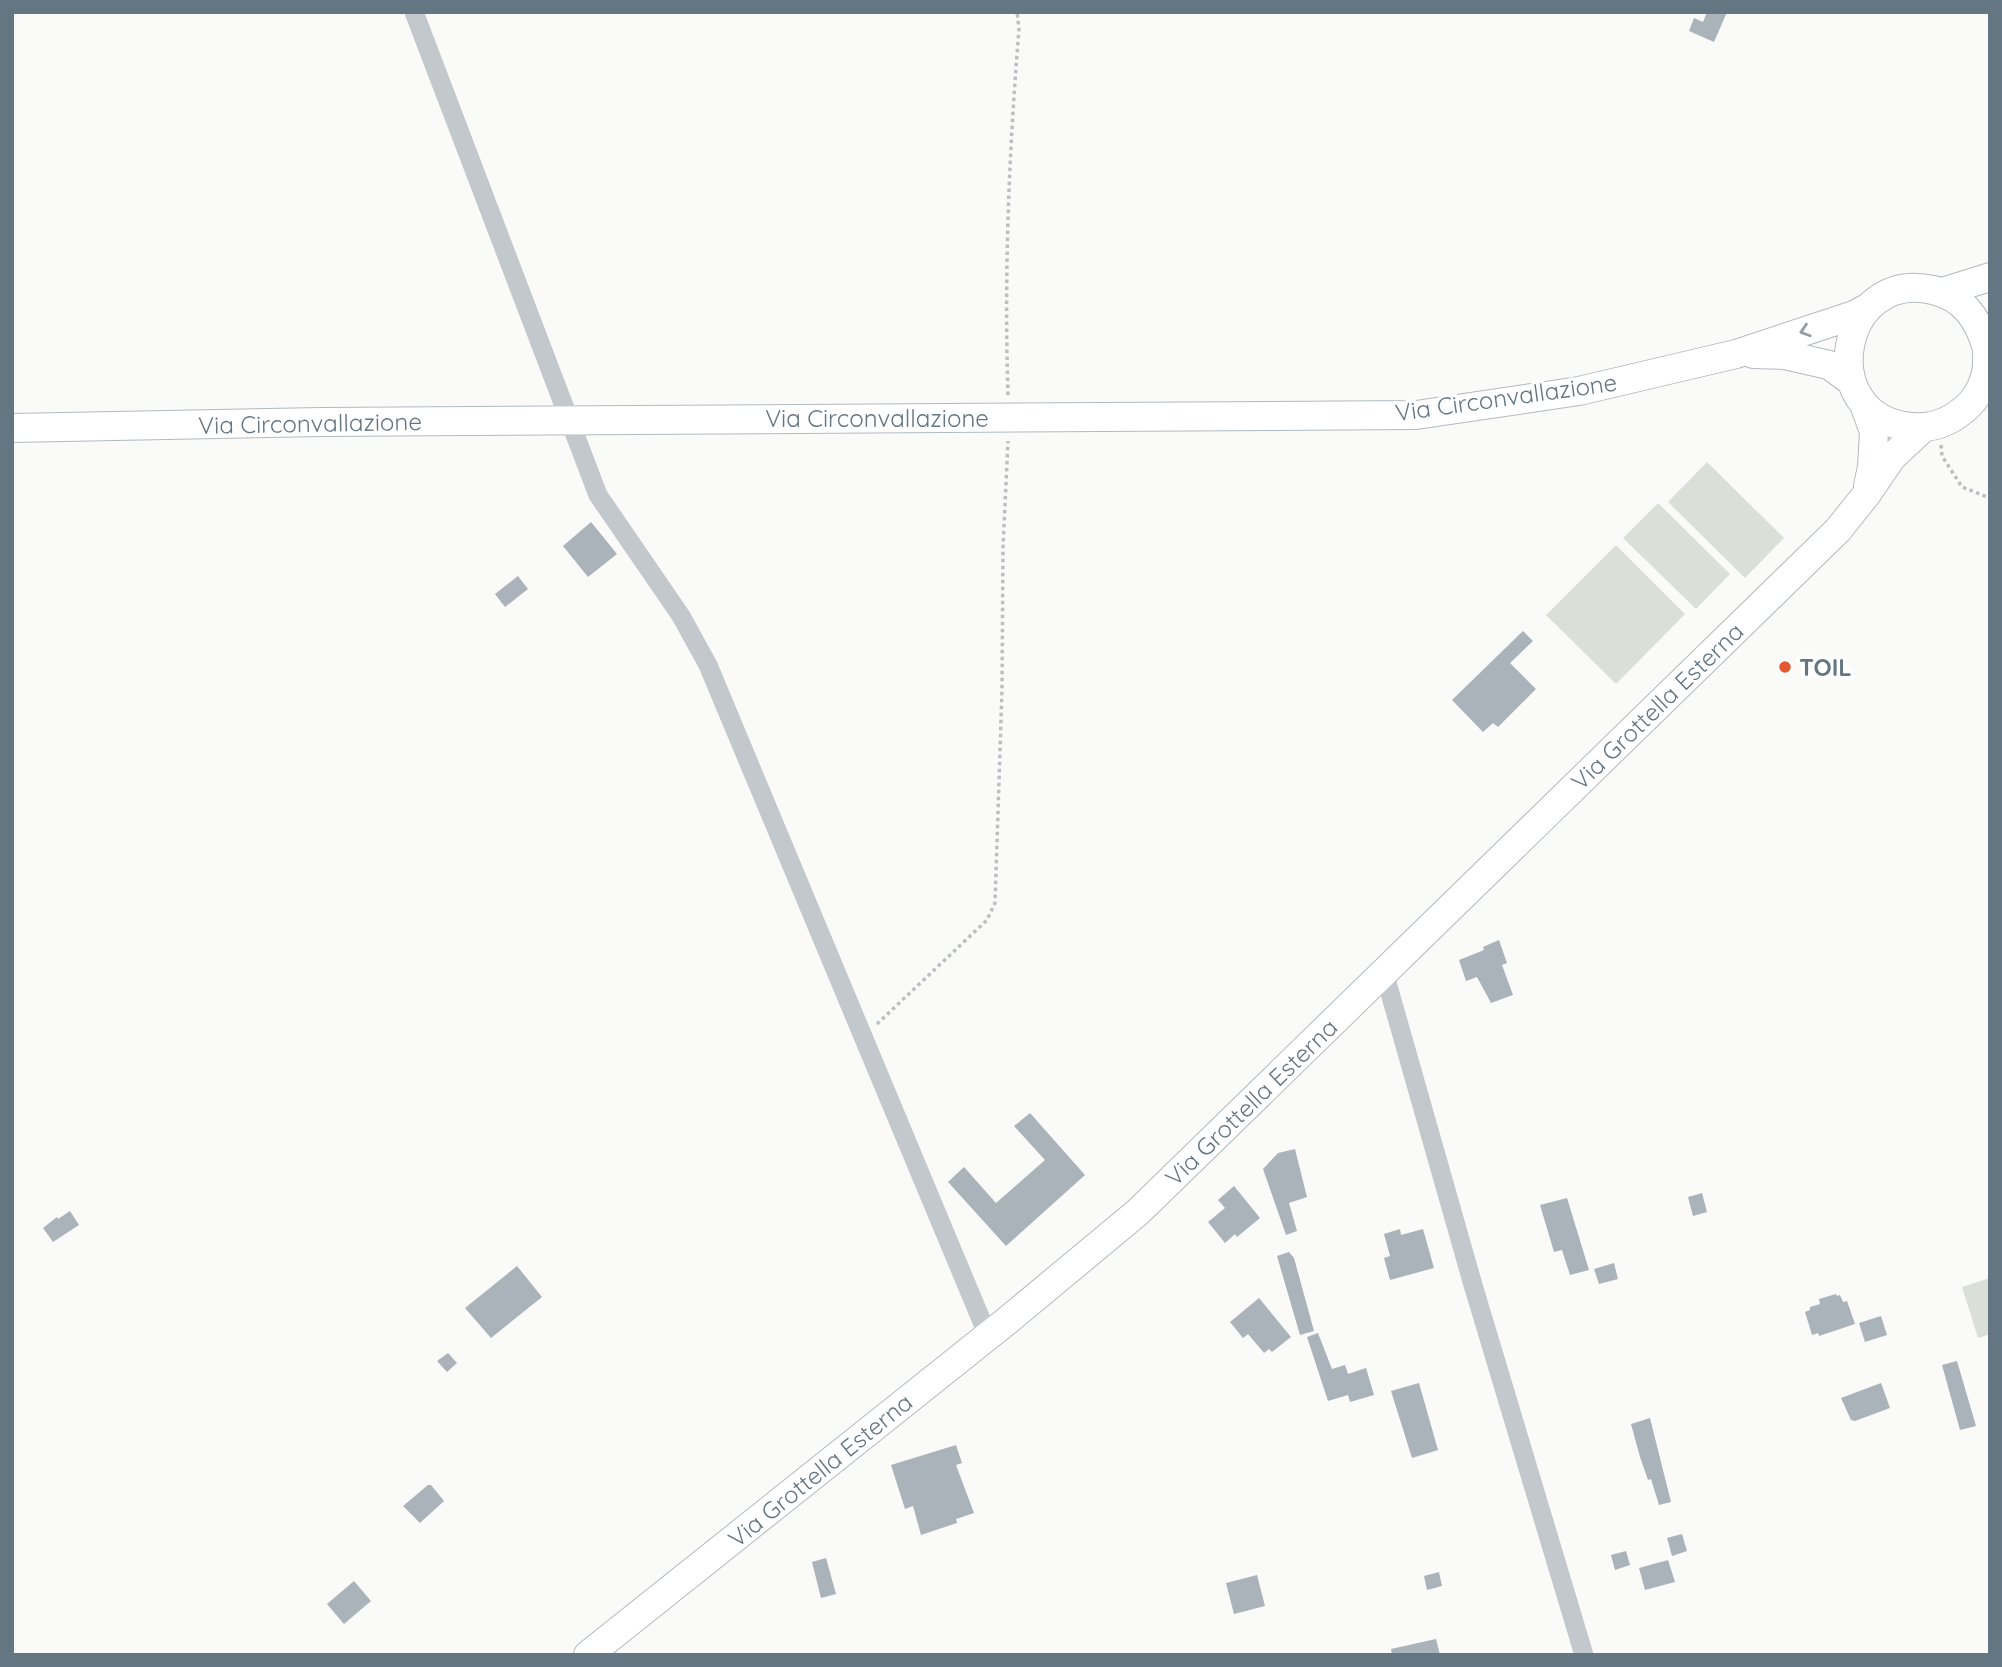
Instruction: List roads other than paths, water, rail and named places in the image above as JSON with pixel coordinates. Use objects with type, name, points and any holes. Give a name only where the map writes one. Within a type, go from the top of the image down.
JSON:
[{"type":"main road","points":[[1942,292],[1990,277]]},
{"type":"main road","points":[[1923,288],[1942,292],[1959,301],[1972,314],[1988,347],[1987,368],[1976,395],[1957,416],[1931,426],[1901,426],[1881,418],[1829,365],[1785,355],[1736,354],[1854,315],[1885,296],[1903,289],[1923,288]]},
{"type":"main road","points":[[1866,495],[1872,467],[1874,432],[1847,362],[1849,342],[1856,323],[1869,307]]},
{"type":"main road","name":"Via Circonvallazione","points":[[12,428],[568,420],[1416,415],[1579,391],[1736,354]]},
{"type":"main road","name":"Via Grottella Esterna","points":[[588,1655],[988,1336],[1138,1212],[1838,530],[1892,457],[1931,426]]},
{"type":"street","points":[[414,12],[598,495],[681,616],[708,665],[988,1336]]},
{"type":"street","points":[[1384,972],[1473,1285],[1584,1655]]},
{"type":"place","name":"TOIL","points":[[1785,667]]}]
